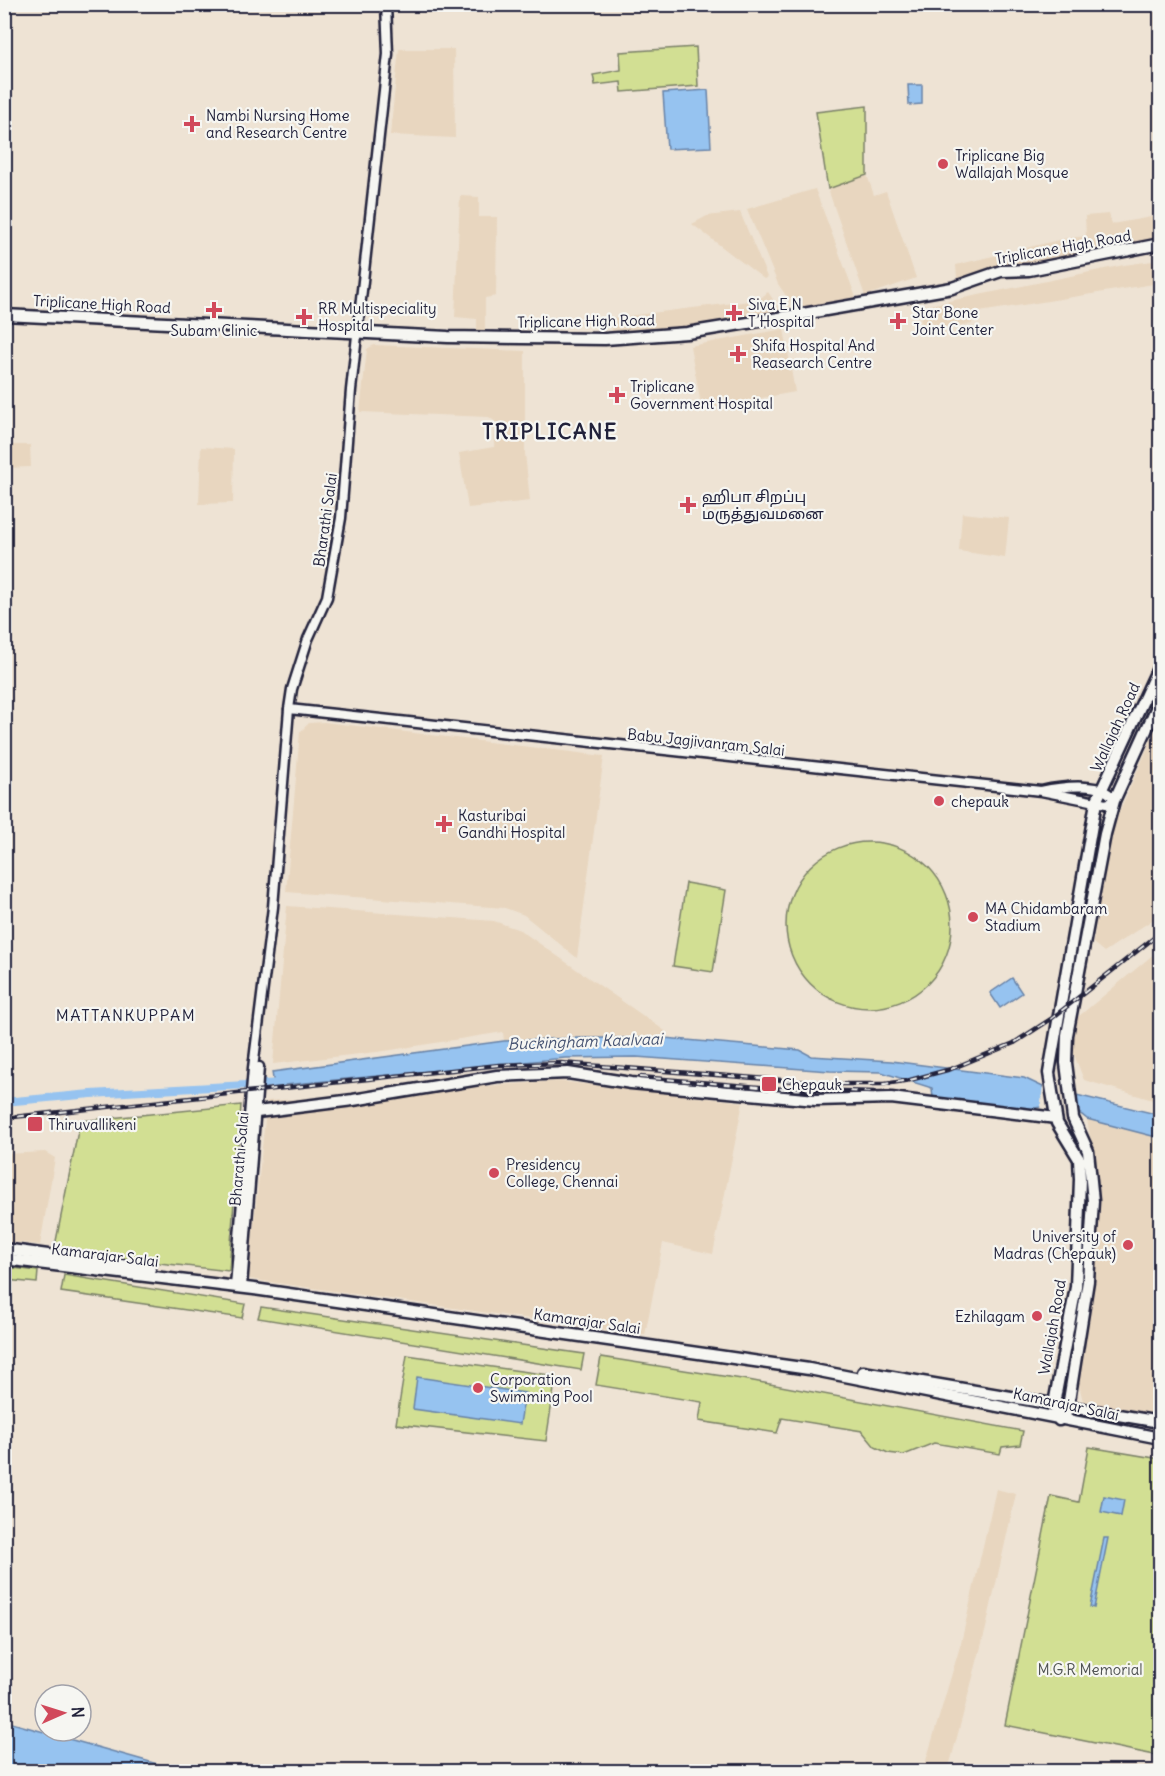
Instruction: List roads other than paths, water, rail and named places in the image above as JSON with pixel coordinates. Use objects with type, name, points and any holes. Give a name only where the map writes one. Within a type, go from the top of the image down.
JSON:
[{"type":"main road","name":"Triplicane High Road","points":[[4,315],[456,338],[595,339],[687,333],[952,288],[1001,272],[1029,270],[1161,244]]},
{"type":"main road","name":"Wallajah Road","points":[[1161,664],[1096,802],[1049,1073],[1055,1116],[1080,1160],[1076,1287],[1054,1404],[1059,1420],[1064,1417],[1068,1407],[1088,1281],[1093,1201],[1088,1151],[1074,1118],[1066,1063],[1067,1035],[1103,845],[1114,801],[1161,700]]},
{"type":"main road","points":[[255,1105],[353,1100],[497,1076],[568,1073],[631,1083],[805,1099],[891,1098],[1055,1116]]},
{"type":"main road","name":"Kamarajar Salai","points":[[4,1249],[809,1369],[1017,1408],[1059,1420],[1161,1438]]},
{"type":"main road","name":"Kamarajar Salai","points":[[4,1259],[239,1284],[594,1330],[1161,1422]]},
{"type":"street","name":"Bharathi Salai","points":[[239,1284],[255,1105],[258,1033],[273,906],[289,709],[292,689],[308,639],[327,597],[341,518],[388,54],[386,4]]},
{"type":"street","name":"Babu Jagjivanram Salai","points":[[289,709],[1041,791],[1065,786],[1102,790]]},
{"type":"street","points":[[1041,791],[1106,804],[1114,801],[1111,794],[1102,790]]},
{"type":"water","points":[[908,85],[922,85],[922,104],[909,105]]},
{"type":"water","points":[[708,90],[711,147],[667,149],[663,93]]},
{"type":"water","points":[[1012,978],[1022,993],[1000,1008],[990,993]]},
{"type":"water","points":[[664,1038],[800,1050],[811,1056],[891,1061],[1024,1078],[1043,1087],[1160,1115],[1160,1138],[1087,1119],[1067,1108],[1042,1107],[1027,1110],[933,1098],[932,1088],[881,1072],[830,1071],[636,1057],[565,1058],[274,1086],[272,1072],[504,1041]]},
{"type":"water","points":[[417,1377],[525,1393],[520,1424],[413,1409]]},
{"type":"water","points":[[1104,1496],[1124,1500],[1121,1516],[1101,1512]]},
{"type":"water","points":[[1104,1538],[1108,1538],[1094,1608],[1090,1607]]},
{"type":"water","points":[[4,1721],[33,1729],[33,1743],[83,1743],[182,1771],[5,1771]]},
{"type":"waterway","name":"Buckingham Kaalvaai","points":[[4,1102],[91,1094],[281,1083]]},
{"type":"railway","points":[[4,1118],[499,1065],[561,1063],[834,1084],[885,1084],[910,1080],[951,1069],[1014,1043],[1051,1019],[1160,933]]},
{"type":"railway","points":[[640,1077],[783,1089],[874,1092]]},
{"type":"place","name":"Nambi Nursing Home and Research Centre","points":[[192,124]]},
{"type":"place","name":"Triplicane Big Wallajah Mosque","points":[[943,164]]},
{"type":"place","name":"Subam Clinic","points":[[214,310]]},
{"type":"place","name":"Siva E N T Hospital","points":[[734,313]]},
{"type":"place","name":"RR Multispeciality Hospital","points":[[304,317]]},
{"type":"place","name":"Star Bone Joint Center","points":[[898,321]]},
{"type":"place","name":"Shifa Hospital And Reasearch Centre","points":[[738,354]]},
{"type":"place","name":"Triplicane Government Hospital","points":[[617,395]]},
{"type":"place","name":"ஹிபா சிறப்பு மருத்துவமனை","points":[[688,505]]},
{"type":"place","name":"chepauk","points":[[939,801]]},
{"type":"place","name":"Kasturibai Gandhi Hospital","points":[[444,824]]},
{"type":"place","name":"MA Chidambaram Stadium","points":[[973,917]]},
{"type":"place","name":"Chepauk","points":[[769,1084]]},
{"type":"place","name":"Thiruvallikeni","points":[[35,1124]]},
{"type":"place","name":"Presidency College, Chennai","points":[[494,1173]]},
{"type":"place","name":"University of Madras (Chepauk)","points":[[1128,1245]]},
{"type":"place","name":"Ezhilagam","points":[[1037,1316]]},
{"type":"place","name":"Corporation Swimming Pool","points":[[478,1388]]},
{"type":"district","name":"TRIPLICANE","points":[[550,431]]},
{"type":"district","name":"MATTANKUPPAM","points":[[126,1015]]},
{"type":"park label","name":"M.G.R Memorial","points":[[1090,1669]]}]
